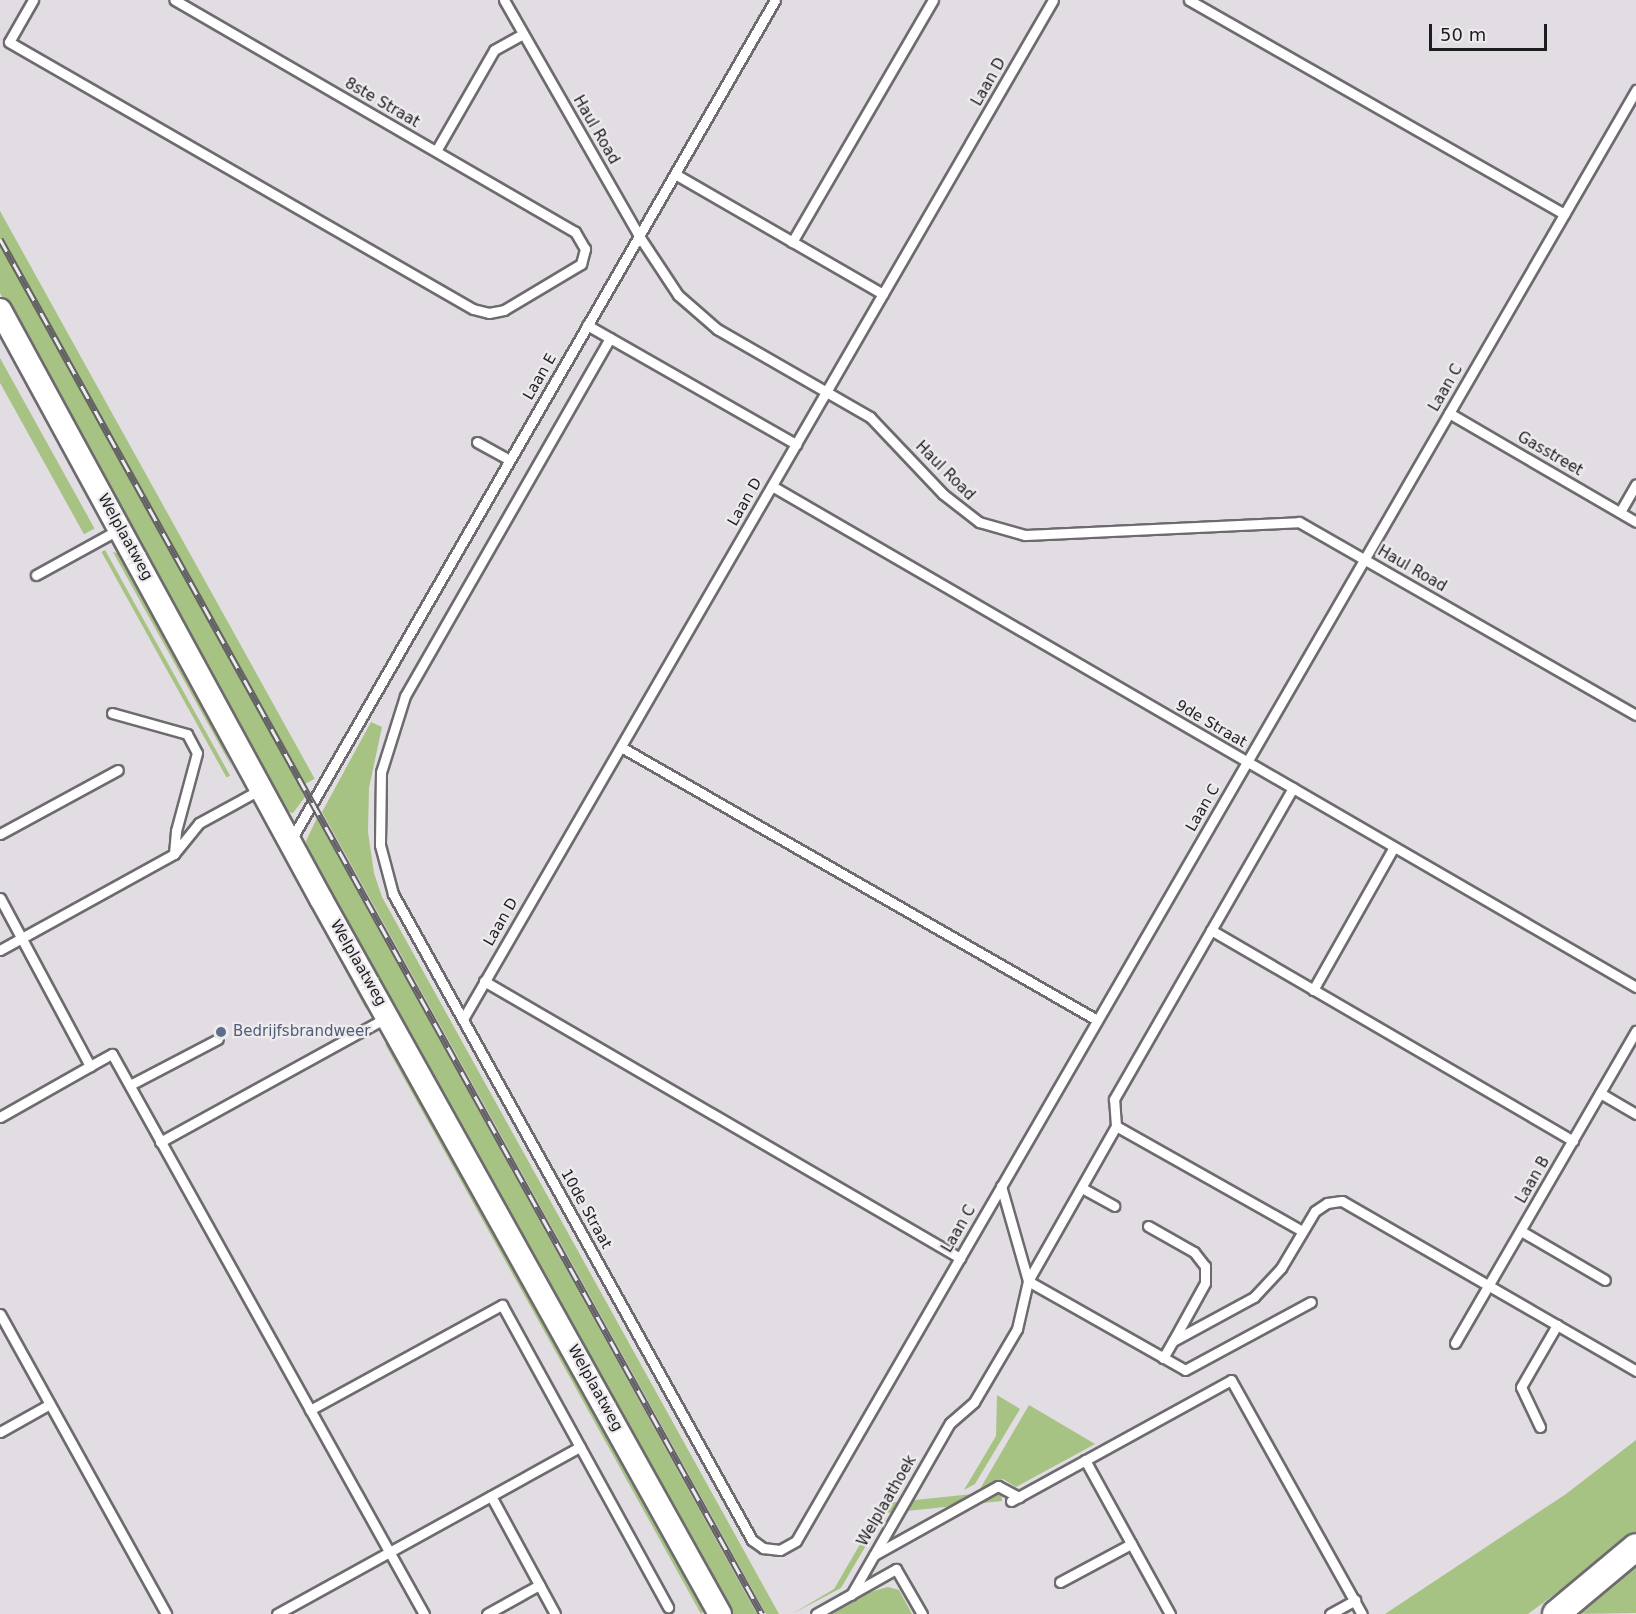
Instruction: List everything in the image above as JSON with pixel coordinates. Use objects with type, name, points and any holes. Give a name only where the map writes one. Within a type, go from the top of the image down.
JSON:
[{"type":"main road","points":[[1543,1614],[1563,1607],[1636,1547]]},
{"type":"street","name":"Welplaatweg","points":[[0,310],[121,528],[261,789],[389,1015],[720,1614]]},
{"type":"lane","name":"8ste Straat","points":[[33,0],[9,42],[473,309],[489,313],[504,310],[581,264],[585,249],[575,232],[174,0]]},
{"type":"lane","name":"Haul Road","points":[[504,0],[639,236],[672,287],[696,313],[717,329],[829,393],[880,426],[961,510],[995,528],[1025,535],[1299,522],[1636,715]]},
{"type":"lane","name":"Laan E","points":[[290,841],[775,0]]},
{"type":"lane","points":[[792,242],[933,0]]},
{"type":"lane","name":"Laan D","points":[[462,1019],[796,444],[829,393],[883,294],[1053,0]]},
{"type":"lane","points":[[1189,0],[1564,214]]},
{"type":"lane","points":[[436,152],[494,50],[523,34]]},
{"type":"lane","name":"Laan C","points":[[796,1541],[1636,90]]},
{"type":"lane","points":[[675,174],[883,294]]},
{"type":"lane","points":[[587,325],[796,444]]},
{"type":"lane","name":"10de Straat","points":[[610,338],[405,696],[388,741],[378,801],[380,845],[393,894],[752,1540],[763,1548],[780,1550],[796,1541]]},
{"type":"lane","name":"Gasstreet","points":[[1449,413],[1636,522]]},
{"type":"lane","points":[[477,442],[509,460]]},
{"type":"lane","points":[[1620,512],[1636,484]]},
{"type":"lane","name":"9de Straat","points":[[772,486],[1636,987]]},
{"type":"lane","points":[[36,575],[121,528]]},
{"type":"lane","points":[[112,713],[187,734],[197,753],[176,831],[174,854]]},
{"type":"lane","points":[[621,747],[1098,1020]]},
{"type":"lane","points":[[0,834],[118,770]]},
{"type":"lane","points":[[1028,1281],[1116,1126],[1114,1099],[1293,788]]},
{"type":"lane","points":[[0,950],[174,854],[199,823],[261,789]]},
{"type":"lane","points":[[1313,990],[1394,847]]},
{"type":"lane","points":[[0,898],[90,1066]]},
{"type":"lane","points":[[1211,930],[1573,1141]]},
{"type":"lane","points":[[484,981],[960,1258]]},
{"type":"lane","points":[[160,1142],[389,1015]]},
{"type":"lane","name":"Laan B","points":[[1455,1343],[1636,1031]]},
{"type":"lane","points":[[130,1085],[218,1039]]},
{"type":"lane","points":[[0,1117],[112,1054],[424,1614]]},
{"type":"lane","points":[[1600,1093],[1636,1114]]},
{"type":"lane","points":[[1116,1126],[1302,1232]]},
{"type":"lane","points":[[1001,1186],[1028,1281],[1185,1370],[1311,1302]]},
{"type":"lane","points":[[1082,1188],[1114,1206]]},
{"type":"lane","points":[[1173,1341],[1254,1297],[1281,1268],[1320,1206],[1342,1201],[1636,1371]]},
{"type":"lane","points":[[1148,1226],[1194,1252],[1206,1275],[1202,1292],[1163,1358]]},
{"type":"lane","points":[[1521,1231],[1605,1280]]},
{"type":"lane","name":"Welplaathoek","points":[[851,1595],[950,1423],[974,1402],[1017,1329],[1028,1281]]},
{"type":"lane","points":[[310,1410],[502,1305],[668,1607]]},
{"type":"lane","points":[[0,1314],[166,1614]]},
{"type":"lane","points":[[1540,1427],[1521,1387],[1557,1325]]},
{"type":"lane","points":[[873,1555],[998,1486],[1015,1499],[1231,1380],[1362,1614]]},
{"type":"lane","points":[[0,1432],[50,1404]]},
{"type":"lane","points":[[278,1614],[580,1447]]},
{"type":"lane","points":[[1085,1460],[1170,1614]]},
{"type":"lane","points":[[491,1496],[555,1614]]},
{"type":"lane","points":[[1060,1582],[1131,1544]]},
{"type":"lane","points":[[816,1614],[896,1569],[922,1614]]},
{"type":"lane","points":[[487,1614],[539,1585]]},
{"type":"lane","points":[[1330,1614],[1355,1600]]},
{"type":"green space","points":[[0,211],[315,779],[296,789],[0,254]]},
{"type":"green space","points":[[0,246],[305,797],[293,813],[285,811],[0,293]]},
{"type":"green space","points":[[0,358],[95,529],[84,534],[0,383]]},
{"type":"green space","points":[[105,550],[230,776],[227,778],[102,552]]},
{"type":"green space","points":[[113,552],[124,555],[188,668],[233,769]]},
{"type":"green space","points":[[371,722],[382,727],[369,788],[368,832],[374,873],[382,897],[779,1614],[766,1614],[322,812]]},
{"type":"green space","points":[[317,818],[757,1614],[731,1614],[309,852],[306,841]]},
{"type":"green space","points":[[305,897],[369,1003],[366,1009]]},
{"type":"green space","points":[[385,1044],[390,1044],[705,1609],[701,1614]]},
{"type":"green space","points":[[997,1395],[1020,1409],[975,1484],[964,1490],[996,1436]]},
{"type":"green space","points":[[1029,1405],[1095,1444],[1016,1487],[1003,1479],[892,1541],[891,1538],[980,1489]]},
{"type":"green space","points":[[1636,1440],[1636,1534],[1528,1614],[1385,1614],[1566,1494]]},
{"type":"green space","points":[[1001,1491],[1002,1501],[883,1513],[882,1504]]},
{"type":"green space","points":[[870,1527],[875,1530],[841,1588],[792,1614],[834,1589]]},
{"type":"green space","points":[[1636,1558],[1636,1613],[1570,1614]]},
{"type":"green space","points":[[888,1587],[899,1590],[912,1614],[832,1614],[870,1592]]},
{"type":"railway","points":[[0,239],[762,1614]]},
{"type":"place","name":"Bedrijfsbrandweer","points":[[221,1032]]}]
